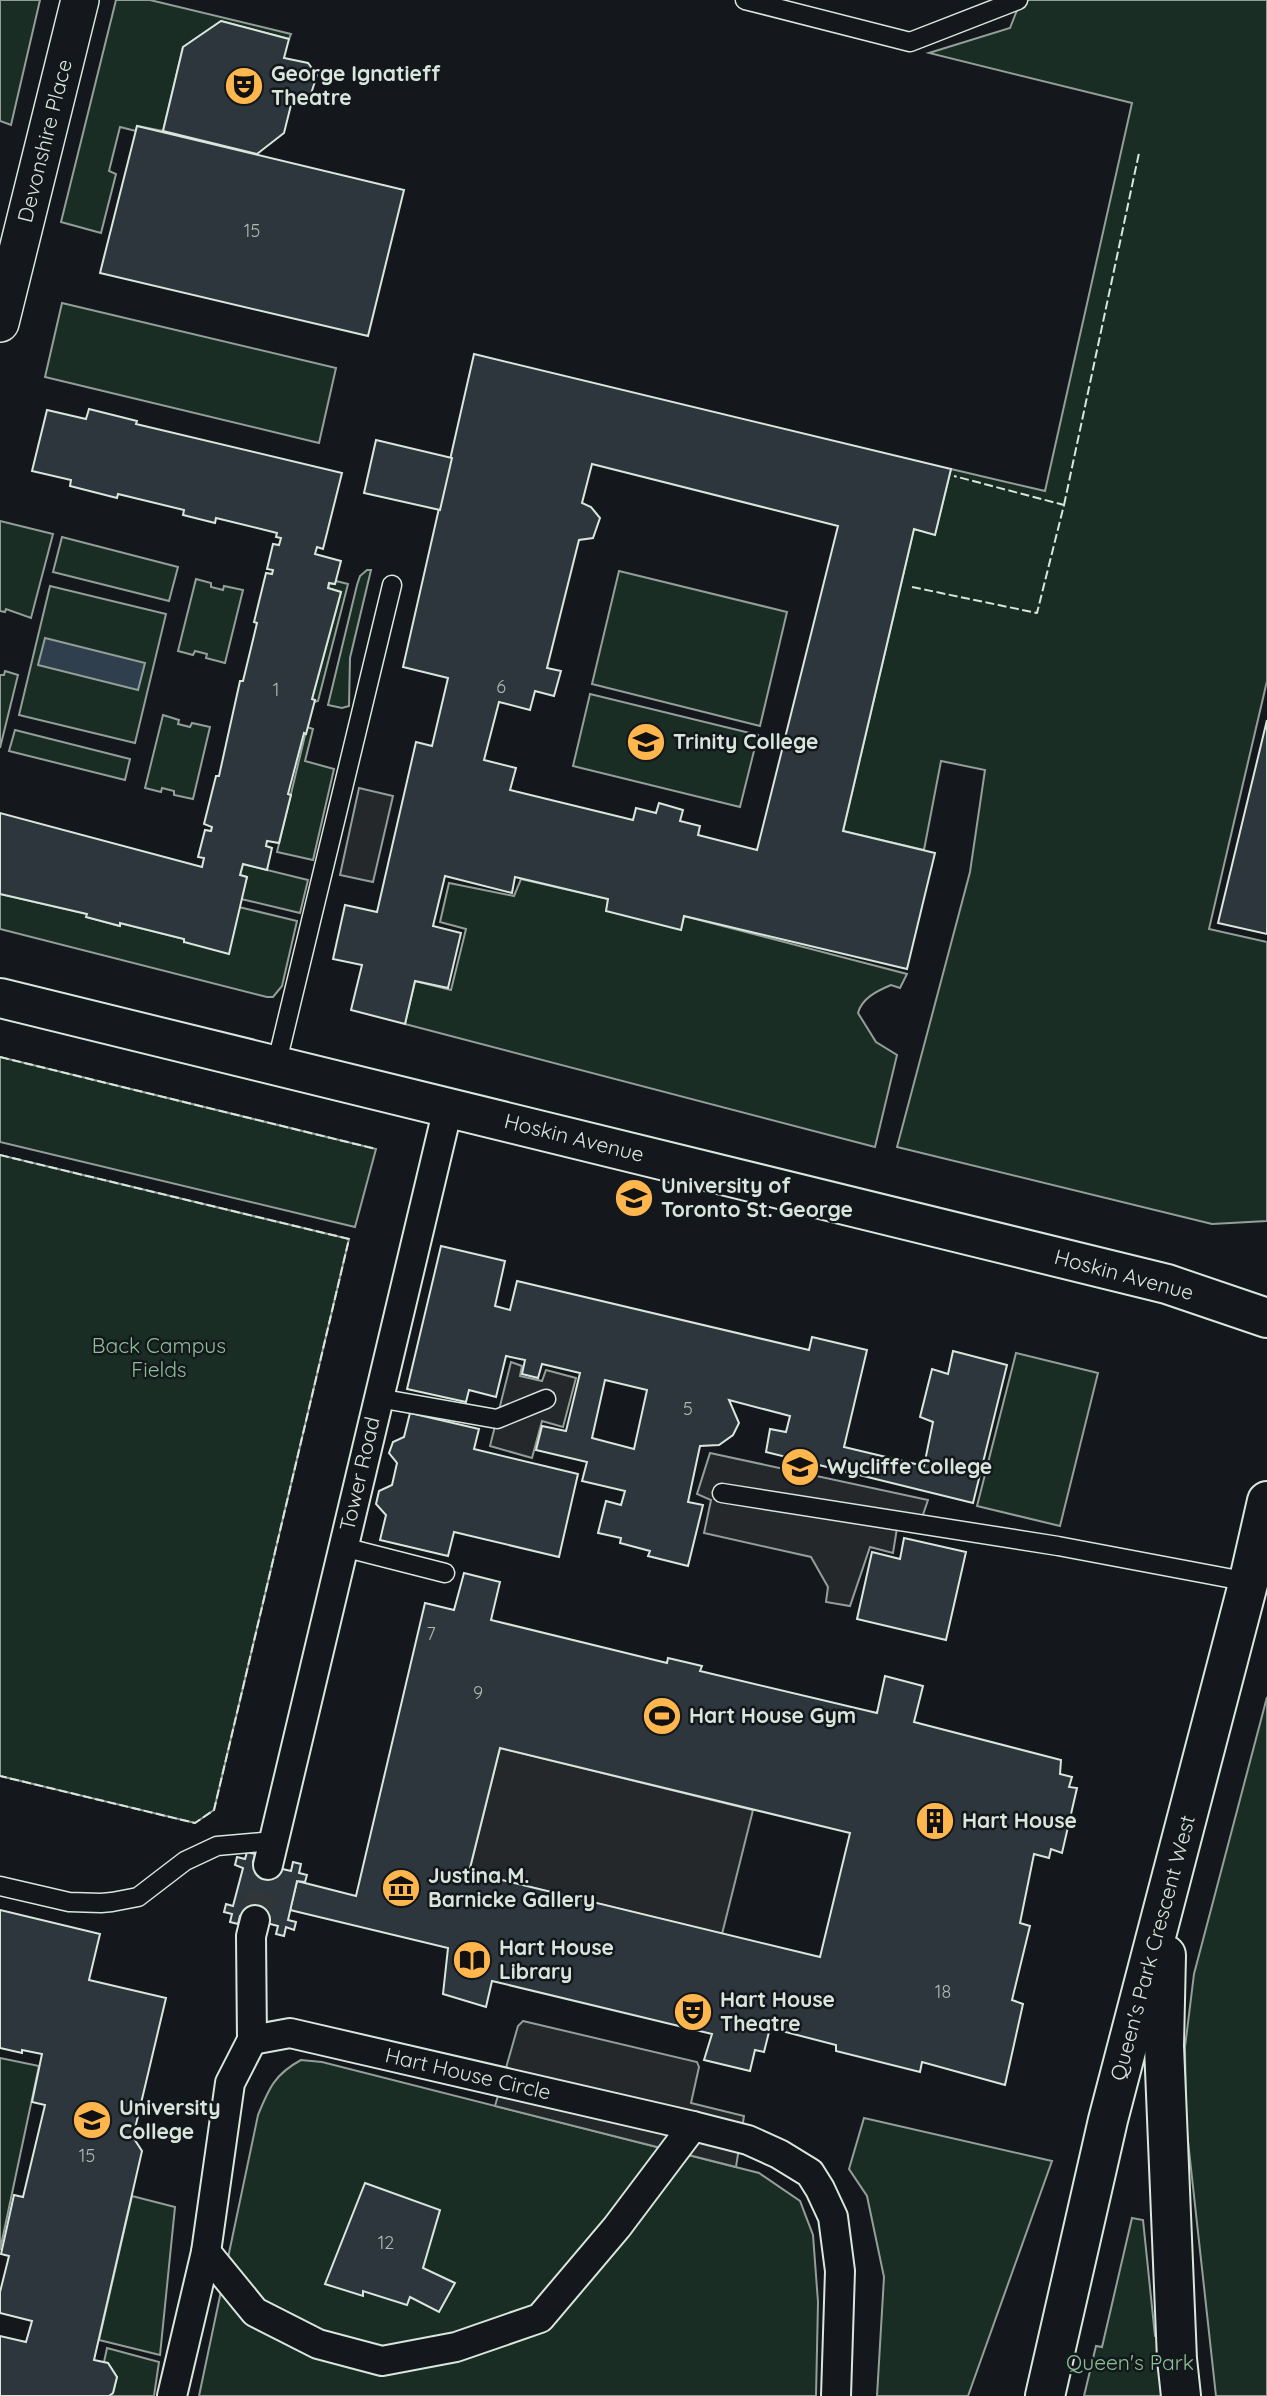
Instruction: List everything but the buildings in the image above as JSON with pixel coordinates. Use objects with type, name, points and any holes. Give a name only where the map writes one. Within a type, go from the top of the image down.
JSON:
[{"type":"main road","name":"Hoskin Avenue","points":[[0,998],[1167,1284],[1267,1318]]},
{"type":"main road","name":"Queen's Park Crescent West","points":[[1045,2396],[1108,2120],[1248,1584],[1267,1501]]},
{"type":"main road","points":[[1168,1894],[1164,2046],[1177,2359],[1181,2396]]},
{"type":"street","name":"Devonshire Place","points":[[0,323],[80,0]]},
{"type":"street","name":"Tower Road","points":[[270,1853],[448,1108]]},
{"type":"street","points":[[172,2396],[206,2252],[230,2083],[252,2040],[251,1936],[255,1920]]},
{"type":"street","name":"Hart House Circle","points":[[252,2040],[289,2033],[692,2126],[748,2140],[779,2154],[810,2173],[833,2217],[841,2271],[836,2396]]},
{"type":"street","points":[[206,2252],[256,2312],[318,2344],[382,2361],[456,2347],[540,2318],[617,2227],[692,2126]]},
{"type":"lane","points":[[745,0],[910,42],[1018,0]]},
{"type":"lane","points":[[276,1066],[392,585]]},
{"type":"lane","points":[[379,1398],[497,1419],[546,1399]]},
{"type":"lane","points":[[722,1493],[1058,1546],[1248,1584]]},
{"type":"lane","points":[[343,1548],[444,1573]]},
{"type":"lane","points":[[0,1886],[69,1902],[112,1902],[138,1897],[185,1861],[217,1846],[270,1853]]},
{"type":"green space","points":[[0,0],[40,0],[11,125],[0,121]]},
{"type":"green space","points":[[116,0],[150,0],[291,34],[289,39],[221,21],[183,47],[163,131],[137,126],[136,131],[120,127],[109,171],[116,174],[101,233],[61,222]]},
{"type":"green space","points":[[1021,0],[1267,0],[1267,681],[1209,929],[1267,942],[1267,1221],[1212,1224],[897,1147],[970,872],[985,770],[941,761],[924,850],[843,831],[914,529],[935,534],[951,469],[1045,491],[1132,103],[929,53],[1010,28]]},
{"type":"green space","points":[[62,303],[336,368],[319,443],[45,377]]},
{"type":"green space","points":[[0,521],[53,534],[31,618],[6,609],[5,612],[0,611]]},
{"type":"green space","points":[[62,537],[178,567],[169,601],[53,572]]},
{"type":"green space","points":[[371,570],[350,658],[349,706],[342,708],[328,705],[357,585],[360,576]]},
{"type":"green space","points":[[619,571],[787,612],[760,726],[592,684]]},
{"type":"green space","points":[[196,579],[223,590],[224,586],[243,590],[225,663],[206,658],[207,654],[195,651],[193,655],[178,651]]},
{"type":"green space","points":[[336,581],[348,584],[318,701],[314,702],[312,699],[341,592],[328,588],[329,583],[334,584]]},
{"type":"green space","points":[[50,586],[166,614],[135,743],[19,715]]},
{"type":"green space","points":[[5,671],[18,675],[0,748],[0,675],[4,675]]},
{"type":"green space","points":[[590,694],[758,735],[740,807],[573,766]]},
{"type":"green space","points":[[163,715],[179,720],[178,724],[190,727],[192,723],[210,727],[193,799],[174,795],[174,791],[162,788],[161,792],[145,788]]},
{"type":"green space","points":[[307,727],[313,729],[305,761],[334,769],[313,860],[277,852]]},
{"type":"green space","points":[[15,730],[130,759],[125,780],[9,751]]},
{"type":"green space","points":[[243,864],[308,880],[300,913],[241,899],[247,877],[240,875]]},
{"type":"green space","points":[[521,879],[608,899],[681,929],[684,916],[907,974],[900,988],[891,985],[875,993],[863,1003],[858,1013],[876,1042],[897,1055],[875,1147],[405,1024],[415,981],[451,990],[466,929],[440,922],[449,883],[514,896]]},
{"type":"green space","points":[[0,894],[87,914],[87,917],[119,926],[120,923],[184,939],[184,942],[239,907],[297,921],[282,986],[273,997],[267,997],[0,929]]},
{"type":"green space","points":[[0,1057],[376,1149],[355,1227],[0,1142]]},
{"type":"green space","name":"Back Campus Fields","points":[[0,1155],[349,1239],[214,1810],[195,1823],[0,1776]]},
{"type":"green space","points":[[1016,1353],[1098,1373],[1060,1526],[977,1506]]},
{"type":"green space","name":"Queen's Park","points":[[1267,1697],[1267,2396],[1216,2396],[1186,2123],[1185,2047],[1194,1974]]},
{"type":"green space","points":[[0,2058],[39,2066],[0,2250]]},
{"type":"green space","points":[[301,2060],[322,2062],[759,2173],[800,2201],[813,2235],[818,2302],[816,2396],[199,2396],[258,2115],[274,2083]]},
{"type":"green space","points":[[864,2118],[1052,2161],[968,2396],[877,2396],[884,2277],[867,2196],[849,2169]]},
{"type":"green space","points":[[132,2196],[175,2207],[160,2355],[99,2340]]},
{"type":"green space","name":"Queen's Park","points":[[1132,2218],[1143,2220],[1155,2336],[1161,2337],[1167,2396],[1084,2396],[1096,2346],[1102,2347]]},
{"type":"green space","points":[[107,2348],[159,2362],[154,2396],[109,2396],[113,2393],[117,2377],[104,2362]]},
{"type":"shaded area","points":[[359,788],[393,796],[373,882],[340,875]]},
{"type":"shaded area","points":[[511,1362],[522,1366],[520,1376],[542,1381],[546,1370],[576,1378],[563,1427],[542,1421],[532,1458],[490,1446]]},
{"type":"shaded area","points":[[710,1453],[928,1500],[917,1532],[897,1528],[893,1553],[870,1547],[850,1606],[826,1602],[828,1587],[811,1557],[704,1533],[711,1500],[697,1494]]},
{"type":"shaded area","points":[[500,1748],[753,1810],[722,1934],[469,1872]]},
{"type":"shaded area","points":[[523,2021],[697,2062],[699,2067],[691,2103],[744,2116],[736,2167],[495,2106],[518,2026]]},
{"type":"water","points":[[45,638],[145,663],[138,690],[38,665]]},
{"type":"tunnel","points":[[255,1920],[268,1865]]},
{"type":"fence","points":[[1064,505],[1139,153]]},
{"type":"fence","points":[[912,587],[1037,613],[1064,505],[954,476]]},
{"type":"fence","points":[[0,1057],[376,1149]]},
{"type":"fence","points":[[0,1155],[349,1239],[214,1810],[195,1823],[0,1776]]},
{"type":"place","name":"George Ignatieff Theatre","points":[[244,86]]},
{"type":"place","name":"Trinity College","points":[[646,742]]},
{"type":"place","name":"University of Toronto St. George","points":[[634,1198]]},
{"type":"place","name":"Wycliffe College","points":[[800,1467]]},
{"type":"place","name":"Hart House Gym","points":[[662,1716]]},
{"type":"place","name":"Hart House","points":[[935,1821]]},
{"type":"place","name":"Justina M. Barnicke Gallery","points":[[401,1888]]},
{"type":"place","name":"Hart House Library","points":[[472,1960]]},
{"type":"place","name":"Hart House Theatre","points":[[693,2012]]},
{"type":"place","name":"University College","points":[[92,2120]]}]
